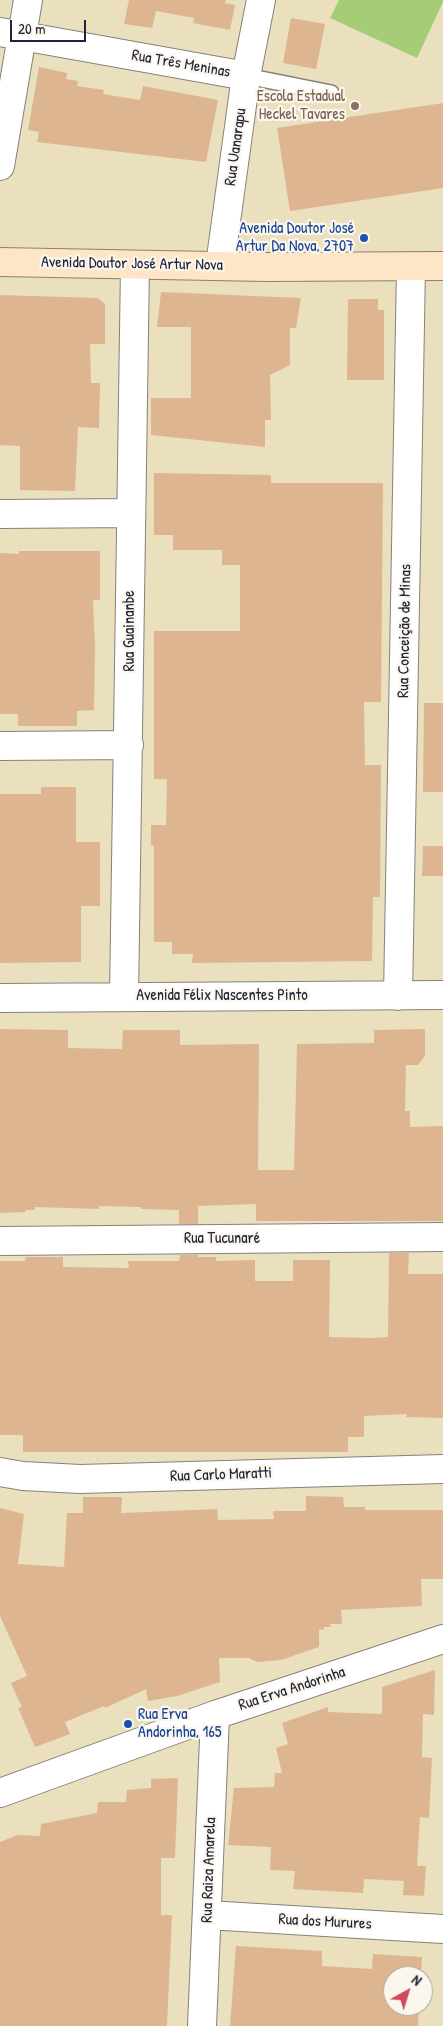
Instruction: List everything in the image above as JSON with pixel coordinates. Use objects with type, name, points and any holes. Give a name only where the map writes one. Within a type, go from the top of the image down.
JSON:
[{"type":"main road","name":"Avenida Doutor José Artur Nova","points":[[0,262],[266,267],[443,266]]},
{"type":"street","points":[[0,166],[11,34],[28,0]]},
{"type":"street","name":"Rua Uanarapu","points":[[220,265],[246,76],[261,0]]},
{"type":"street","name":"Rua Três Meninas","points":[[11,34],[246,76]]},
{"type":"street","name":"Rua Guainanbe","points":[[124,997],[135,265]]},
{"type":"street","name":"Rua Conceição de Minas","points":[[398,996],[411,267]]},
{"type":"street","points":[[0,514],[130,513]]},
{"type":"street","points":[[0,746],[129,745]]},
{"type":"street","name":"Avenida Félix Nascentes Pinto","points":[[0,998],[443,995]]},
{"type":"street","name":"Rua Tucunaré","points":[[0,1241],[443,1237]]},
{"type":"street","name":"Rua Carlo Maratti","points":[[0,1472],[23,1476],[80,1479],[443,1470]]},
{"type":"street","name":"Rua Erva Andorinha","points":[[0,1793],[215,1715],[443,1639]]},
{"type":"street","name":"Rua Raiza Amarela","points":[[202,2026],[215,1715]]},
{"type":"street","name":"Rua dos Murures","points":[[207,1914],[443,1929]]},
{"type":"lane","name":"Rua Três Meninas","points":[[246,76],[332,93]]},
{"type":"green space","points":[[339,0],[443,0],[443,2],[417,58],[330,18]]},
{"type":"building","points":[[129,0],[226,0],[225,3],[235,5],[230,30],[193,23],[194,18],[156,11],[152,28],[124,24]]},
{"type":"building","points":[[291,18],[325,24],[316,69],[283,63]]},
{"type":"building","points":[[39,67],[67,73],[66,79],[78,81],[77,86],[104,90],[103,94],[140,100],[143,86],[218,100],[206,162],[37,142],[39,132],[28,130]]},
{"type":"building","points":[[443,103],[443,188],[290,211],[277,128]]},
{"type":"building","points":[[161,292],[301,298],[296,328],[290,328],[290,365],[270,375],[271,420],[265,420],[265,447],[151,435],[151,398],[191,398],[191,327],[157,327]]},
{"type":"building","points":[[0,295],[98,298],[105,304],[105,344],[90,344],[91,383],[100,383],[99,428],[78,427],[75,491],[20,490],[20,446],[0,445]]},
{"type":"building","points":[[348,299],[378,299],[378,310],[384,310],[384,380],[347,380]]},
{"type":"building","points":[[154,473],[271,475],[271,483],[383,483],[381,702],[364,702],[365,765],[381,765],[380,897],[373,897],[372,961],[192,963],[193,954],[172,954],[172,942],[154,942],[154,846],[151,845],[151,825],[166,825],[167,779],[154,779],[154,631],[240,631],[240,565],[222,565],[222,550],[173,550],[173,535],[154,535]]},
{"type":"building","points":[[19,551],[100,551],[100,600],[93,600],[95,647],[94,710],[77,711],[77,726],[18,726],[18,714],[0,714],[0,553],[19,554]]},
{"type":"building","points":[[424,703],[443,703],[443,792],[423,792]]},
{"type":"building","points":[[41,787],[76,787],[76,842],[100,842],[100,906],[81,906],[81,962],[0,963],[0,794],[41,794]]},
{"type":"building","points":[[423,846],[443,846],[443,876],[422,876]]},
{"type":"building","points":[[0,1029],[68,1030],[68,1048],[122,1049],[123,1030],[180,1030],[180,1045],[259,1044],[258,1170],[294,1170],[297,1044],[374,1043],[374,1030],[425,1029],[425,1056],[418,1065],[406,1065],[405,1111],[410,1111],[410,1127],[443,1126],[443,1221],[256,1221],[256,1204],[198,1206],[198,1224],[179,1224],[179,1210],[141,1209],[141,1207],[99,1206],[99,1209],[35,1207],[35,1210],[26,1210],[25,1212],[0,1213]]},
{"type":"building","points":[[389,1253],[409,1253],[408,1274],[443,1274],[443,1418],[406,1417],[407,1414],[364,1416],[364,1437],[348,1437],[348,1452],[23,1452],[23,1435],[0,1435],[0,1261],[25,1261],[26,1257],[63,1257],[63,1267],[129,1268],[128,1261],[179,1261],[180,1255],[198,1255],[198,1257],[216,1257],[216,1261],[255,1260],[255,1281],[293,1281],[293,1260],[330,1260],[329,1337],[371,1338],[388,1337]]},
{"type":"building","points":[[306,1496],[343,1497],[344,1507],[365,1507],[365,1510],[443,1510],[443,1579],[421,1579],[422,1606],[341,1610],[342,1624],[330,1624],[331,1627],[324,1627],[324,1630],[319,1629],[319,1647],[281,1660],[257,1662],[249,1658],[219,1658],[220,1682],[177,1696],[148,1701],[146,1689],[105,1708],[104,1706],[65,1722],[70,1734],[35,1747],[18,1708],[22,1707],[11,1683],[27,1676],[0,1616],[0,1508],[24,1514],[18,1564],[64,1567],[67,1513],[83,1513],[83,1497],[122,1497],[121,1513],[217,1509],[218,1520],[274,1519],[273,1511],[306,1511]]},
{"type":"building","points":[[435,1670],[434,1715],[423,1714],[422,1757],[432,1758],[429,1818],[420,1817],[417,1866],[426,1866],[424,1896],[403,1895],[404,1881],[364,1879],[363,1893],[293,1889],[295,1871],[270,1870],[271,1847],[228,1845],[234,1788],[274,1787],[275,1773],[282,1773],[276,1748],[288,1744],[282,1723],[328,1707],[328,1712],[382,1714],[382,1687]]},
{"type":"building","points":[[178,1778],[175,1858],[161,1858],[161,1915],[172,1915],[167,2026],[0,2026],[0,1842],[18,1835],[40,1836],[41,1824],[97,1813],[98,1802],[126,1802],[127,1790],[151,1788],[151,1779]]},
{"type":"building","points":[[236,1946],[322,1951],[322,1966],[372,1969],[373,1954],[422,1957],[422,1966],[383,1966],[383,2016],[418,2016],[418,2026],[230,2026]]},
{"type":"place","name":"Escola Estadual Heckel Tavares","points":[[355,106]]},
{"type":"place","name":"Avenida Doutor José Artur Da Nova, 2707","points":[[364,238]]},
{"type":"place","name":"Rua Erva Andorinha, 165","points":[[128,1724]]}]
